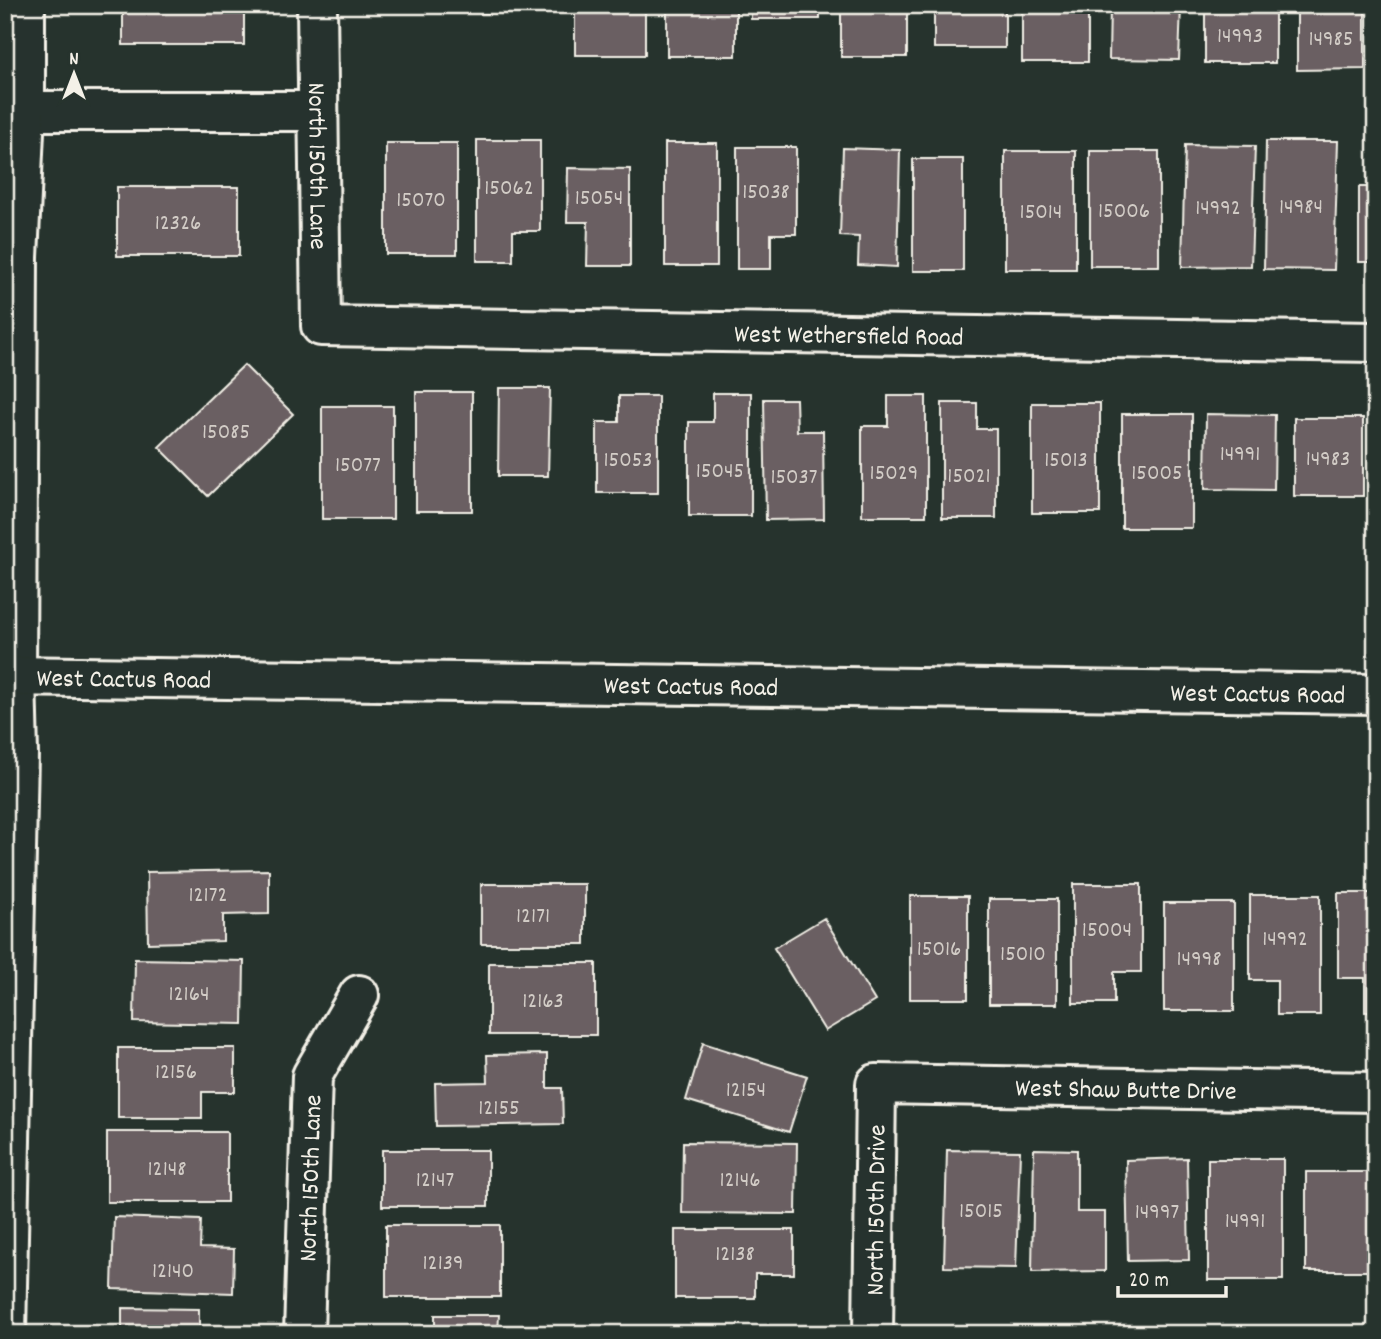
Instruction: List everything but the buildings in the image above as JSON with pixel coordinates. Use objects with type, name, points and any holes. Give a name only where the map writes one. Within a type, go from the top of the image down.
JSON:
[{"type":"street","points":[[6,1334],[18,754],[10,676],[18,257],[25,111],[25,5]]},
{"type":"street","name":"North 150th Lane","points":[[317,5],[321,326]]},
{"type":"street","points":[[25,111],[318,111]]},
{"type":"street","name":"West Wethersfield Road","points":[[321,326],[1376,342]]},
{"type":"street","name":"West Cactus Road","points":[[10,676],[1376,694]]},
{"type":"street","name":"North 150th Lane","points":[[304,1334],[312,1076],[359,995]]},
{"type":"street","name":"West Shaw Butte Drive","points":[[876,1084],[1376,1092]]},
{"type":"street","name":"North 150th Drive","points":[[873,1334],[876,1084]]}]
